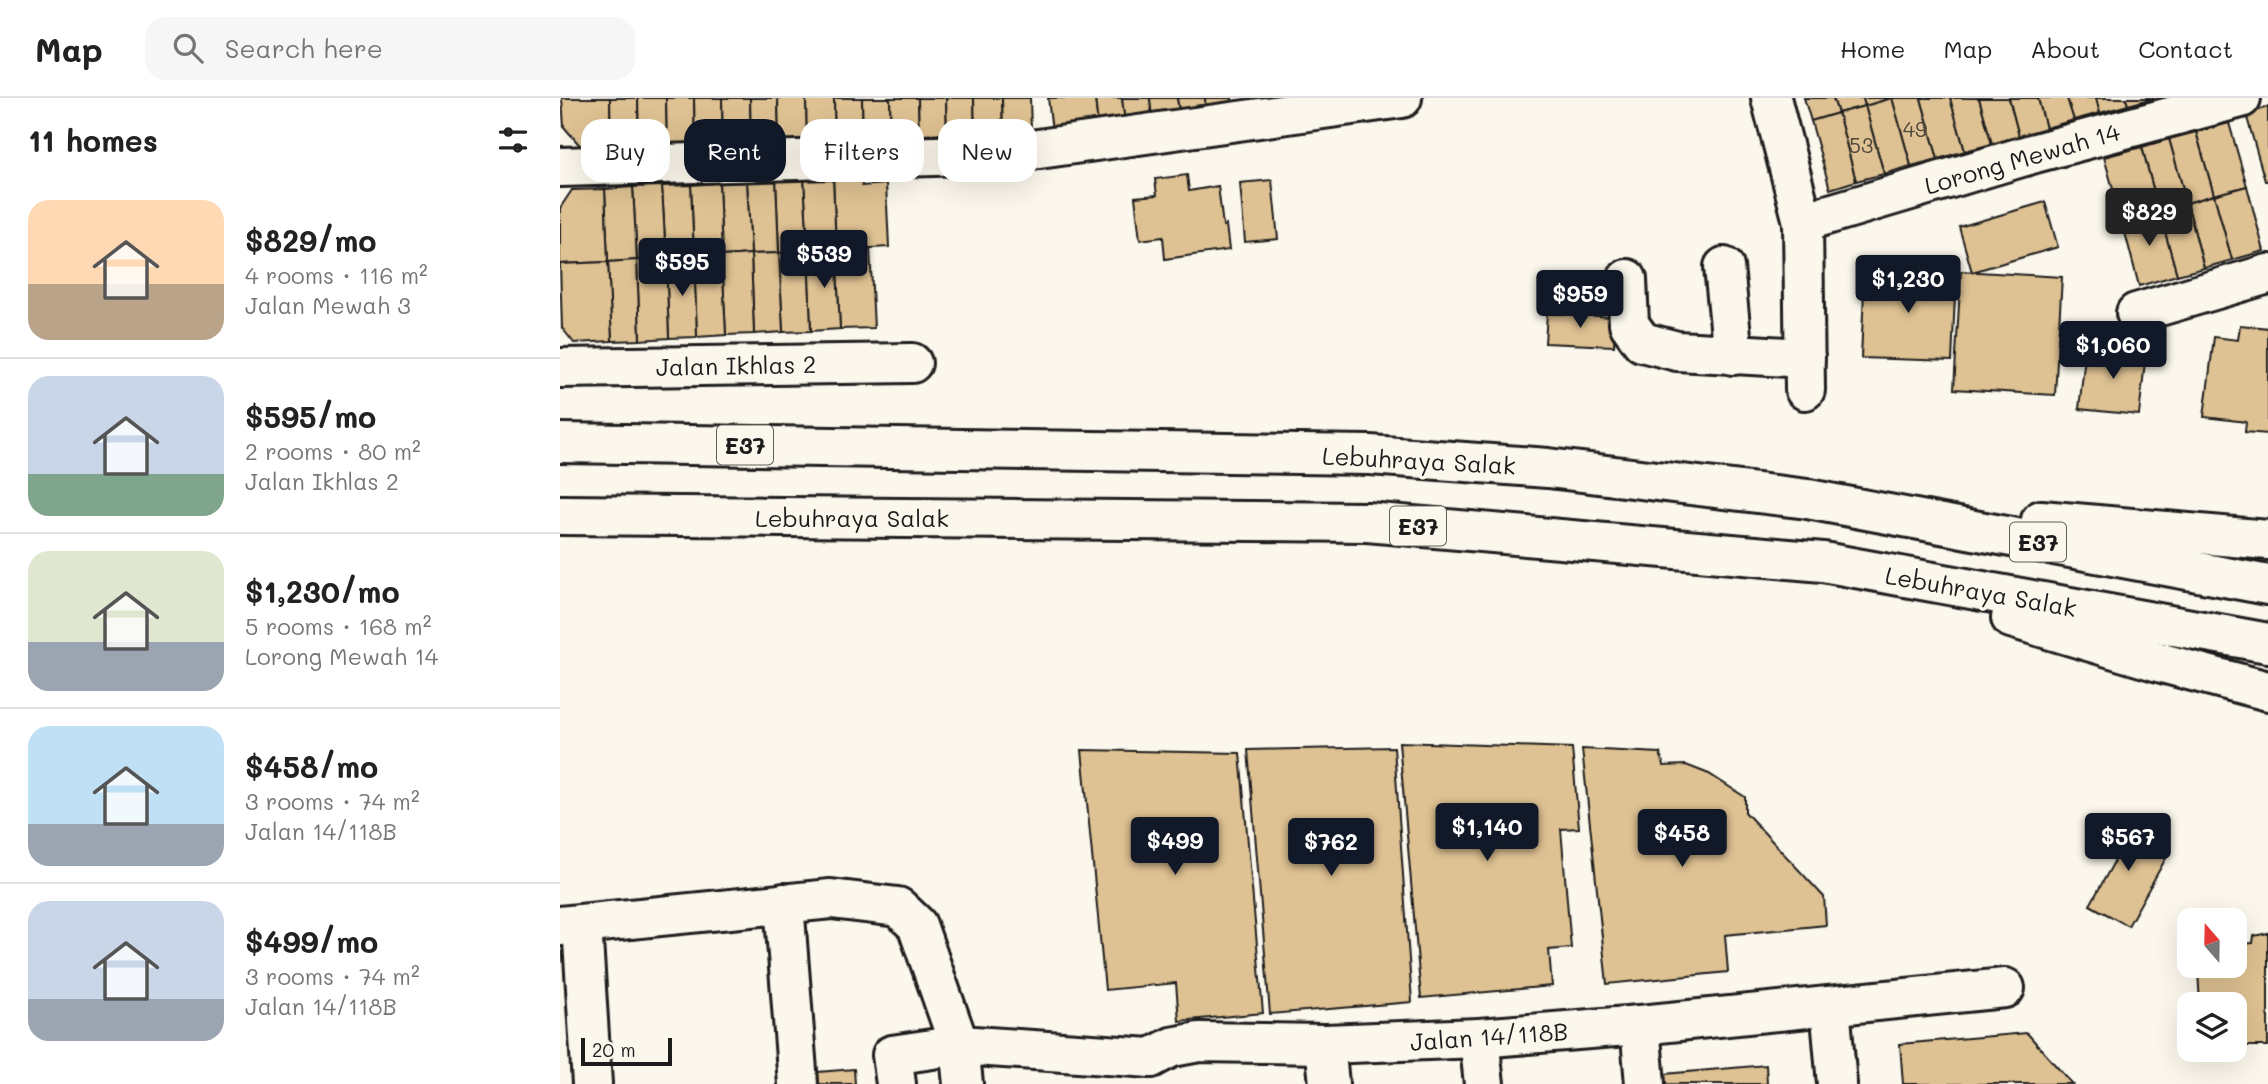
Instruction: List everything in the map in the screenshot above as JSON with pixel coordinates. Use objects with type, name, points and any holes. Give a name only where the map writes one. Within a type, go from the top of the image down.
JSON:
[{"type":"main road","points":[[560,167],[1003,154],[1402,98]]},
{"type":"main road","points":[[1627,279],[1629,324],[1642,342],[1677,351],[1732,355],[1805,374],[1803,222],[1771,98]]},
{"type":"main road","name":"Lorong Mewah 14","points":[[1803,222],[2035,153],[2241,98]]},
{"type":"main road","points":[[1724,267],[1732,355]]},
{"type":"main road","points":[[2136,313],[2268,274]]},
{"type":"main road","name":"Jalan Ikhlas 2","points":[[560,368],[912,363]]},
{"type":"main road","name":"Lebuhraya Salak","points":[[560,443],[1370,455],[1548,468],[1808,499],[2268,585]]},
{"type":"main road","points":[[1808,499],[2268,540]]},
{"type":"main road","name":"Lebuhraya Salak","points":[[560,515],[1367,522],[1823,562],[2268,643]]},
{"type":"main road","points":[[1823,562],[2162,663],[2268,691]]},
{"type":"main road","points":[[592,1084],[571,925],[831,898],[898,907],[917,925],[959,1045],[963,1084]]},
{"type":"main road","points":[[784,903],[798,1084]]},
{"type":"main road","name":"Jalan 14/118B","points":[[1152,1071],[1172,1047],[1199,1042],[1325,1044],[1479,1038],[1640,1025],[2005,988]]},
{"type":"main road","points":[[1830,1006],[1837,1084]]},
{"type":"main road","points":[[1640,1025],[1645,1084]]},
{"type":"main road","points":[[1479,1038],[1484,1084]]},
{"type":"main road","points":[[1325,1044],[1329,1084]]},
{"type":"main road","points":[[896,1084],[892,1055],[959,1045],[1152,1071]]},
{"type":"building","points":[[562,98],[610,98],[610,119],[581,119],[581,147],[564,127]]},
{"type":"building","points":[[610,98],[638,98],[638,119],[610,119]]},
{"type":"building","points":[[638,98],[666,98],[666,119],[638,119]]},
{"type":"building","points":[[666,98],[694,98],[694,119],[684,119],[684,145],[670,146],[670,119],[666,119]]},
{"type":"building","points":[[694,98],[722,98],[722,119],[694,119]]},
{"type":"building","points":[[722,98],[750,98],[750,119],[722,119]]},
{"type":"building","points":[[750,98],[778,98],[778,119],[750,119]]},
{"type":"building","points":[[778,98],[806,98],[806,119],[800,119],[800,140],[786,141],[786,119],[778,119]]},
{"type":"building","points":[[806,98],[834,98],[835,119],[806,119]]},
{"type":"building","points":[[834,98],[862,98],[863,119],[835,119]]},
{"type":"building","points":[[862,98],[890,98],[891,119],[863,119]]},
{"type":"building","points":[[890,98],[918,98],[919,119],[891,119]]},
{"type":"building","points":[[918,98],[946,98],[947,119],[938,119],[938,134],[924,135],[924,119],[919,119]]},
{"type":"building","points":[[946,98],[974,98],[975,119],[947,119]]},
{"type":"building","points":[[974,98],[1002,98],[1003,119],[975,119]]},
{"type":"building","points":[[1002,98],[1030,98],[1031,119],[1003,119]]},
{"type":"building","points":[[1048,98],[1095,98],[1098,125],[1052,131]]},
{"type":"building","points":[[1095,98],[1122,98],[1125,122],[1098,125]]},
{"type":"building","points":[[1122,98],[1150,98],[1152,118],[1125,122]]},
{"type":"building","points":[[1150,98],[1177,98],[1180,115],[1152,118]]},
{"type":"building","points":[[1177,98],[1205,98],[1206,112],[1180,115]]},
{"type":"building","points":[[1205,98],[1232,98],[1233,108],[1206,112]]},
{"type":"building","points":[[1804,98],[1833,98],[1838,113],[1811,121]]},
{"type":"building","points":[[1833,98],[1863,98],[1865,106],[1838,113]]},
{"type":"building","points":[[1863,98],[1892,98],[1865,106]]},
{"type":"building","points":[[1892,98],[1921,98],[1938,159],[1911,166]]},
{"type":"building","points":[[1892,98],[1911,166],[1884,174],[1865,106]]},
{"type":"building","points":[[1921,98],[1950,98],[1965,151],[1938,159]]},
{"type":"building","points":[[1950,98],[1979,98],[1992,144],[1965,151]]},
{"type":"building","points":[[1979,98],[2009,98],[2019,136],[1992,144]]},
{"type":"building","points":[[2009,98],[2038,98],[2046,128],[2019,136]]},
{"type":"building","points":[[2038,98],[2067,98],[2074,120],[2046,128]]},
{"type":"building","points":[[2067,98],[2096,98],[2100,113],[2074,120]]},
{"type":"building","points":[[2096,98],[2126,98],[2128,105],[2100,113]]},
{"type":"building","points":[[2126,98],[2154,98],[2128,105]]},
{"type":"building","points":[[1865,106],[1884,174],[1856,181],[1838,113]]},
{"type":"building","points":[[2268,107],[2268,181],[2265,181],[2246,114]]},
{"type":"building","points":[[1838,113],[1856,181],[1830,189],[1811,121]]},
{"type":"building","points":[[2229,123],[2247,186],[2214,195],[2196,132]]},
{"type":"building","points":[[2196,132],[2214,195],[2187,203],[2169,139]]},
{"type":"building","points":[[2169,139],[2187,203],[2159,211],[2142,147]]},
{"type":"building","points":[[2142,147],[2159,211],[2122,221],[2104,157]]},
{"type":"building","points":[[1187,175],[1189,191],[1218,186],[1229,250],[1165,259],[1163,237],[1140,240],[1135,197],[1157,195],[1155,179]]},
{"type":"building","points":[[800,179],[800,182],[804,182],[808,251],[779,253],[776,182],[786,182],[786,180]]},
{"type":"building","points":[[1272,180],[1278,239],[1245,242],[1240,183]]},
{"type":"building","points":[[747,182],[776,182],[779,253],[751,254]]},
{"type":"building","points":[[747,182],[751,254],[722,256],[719,183]]},
{"type":"building","points":[[804,182],[833,182],[836,250],[808,251]]},
{"type":"building","points":[[833,182],[862,182],[862,186],[886,184],[889,247],[836,250]]},
{"type":"building","points":[[719,183],[722,256],[694,257],[691,185]]},
{"type":"building","points":[[691,185],[694,257],[666,259],[662,186]]},
{"type":"building","points":[[662,186],[666,259],[637,260],[633,187]]},
{"type":"building","points":[[2247,186],[2264,251],[2232,260],[2214,195]]},
{"type":"building","points":[[633,187],[637,260],[608,262],[605,189]]},
{"type":"building","points":[[605,189],[608,262],[560,264],[560,208],[572,190]]},
{"type":"building","points":[[2214,195],[2232,260],[2204,268],[2187,203]]},
{"type":"building","points":[[2045,202],[2058,247],[1972,272],[1959,227]]},
{"type":"building","points":[[2187,203],[2204,268],[2177,275],[2159,211]]},
{"type":"building","points":[[2159,211],[2177,275],[2139,286],[2122,221]]},
{"type":"building","points":[[870,248],[874,328],[840,329],[836,250]]},
{"type":"building","points":[[836,250],[840,329],[811,331],[808,251]]},
{"type":"building","points":[[808,251],[811,331],[783,332],[779,253]]},
{"type":"building","points":[[779,253],[783,332],[754,334],[751,254]]},
{"type":"building","points":[[751,254],[754,334],[726,335],[722,256]]},
{"type":"building","points":[[722,256],[726,335],[697,337],[694,257]]},
{"type":"building","points":[[694,257],[697,337],[669,338],[666,259]]},
{"type":"building","points":[[666,259],[669,338],[640,340],[637,260]]},
{"type":"building","points":[[637,260],[640,340],[612,341],[608,262]]},
{"type":"building","points":[[608,262],[612,341],[574,343],[562,328],[560,264]]},
{"type":"building","points":[[1865,269],[1956,273],[1952,361],[1861,358]]},
{"type":"building","points":[[1961,271],[2062,277],[2055,395],[1954,389]]},
{"type":"building","points":[[1547,313],[1615,317],[1614,346],[1545,343]]},
{"type":"building","points":[[2240,325],[2268,328],[2268,434],[2245,432],[2246,422],[2204,417],[2214,337],[2238,340]]},
{"type":"building","points":[[2086,347],[2146,353],[2139,415],[2079,409]]},
{"type":"building","points":[[1399,742],[1572,748],[1579,828],[1561,829],[1571,948],[1549,950],[1552,986],[1421,998]]},
{"type":"building","points":[[1394,747],[1412,1002],[1270,1014],[1248,750]]},
{"type":"building","points":[[1582,749],[1660,753],[1664,766],[1686,765],[1709,774],[1745,797],[1745,812],[1824,897],[1826,925],[1725,935],[1728,972],[1607,984]]},
{"type":"building","points":[[1082,750],[1240,753],[1263,1013],[1179,1021],[1176,983],[1105,990]]},
{"type":"building","points":[[2115,821],[2170,851],[2128,926],[2090,905],[2115,860],[2099,851]]},
{"type":"building","points":[[2268,933],[2268,1046],[2247,1046],[2247,992],[2199,992],[2198,978],[2247,978],[2247,943],[2253,943],[2254,936]]},
{"type":"building","points":[[2027,1033],[2072,1084],[1903,1084],[1900,1044]]},
{"type":"building","points":[[1766,1065],[1767,1084],[1654,1084],[1653,1075]]},
{"type":"building","points":[[854,1069],[855,1084],[819,1084],[818,1072]]}]
